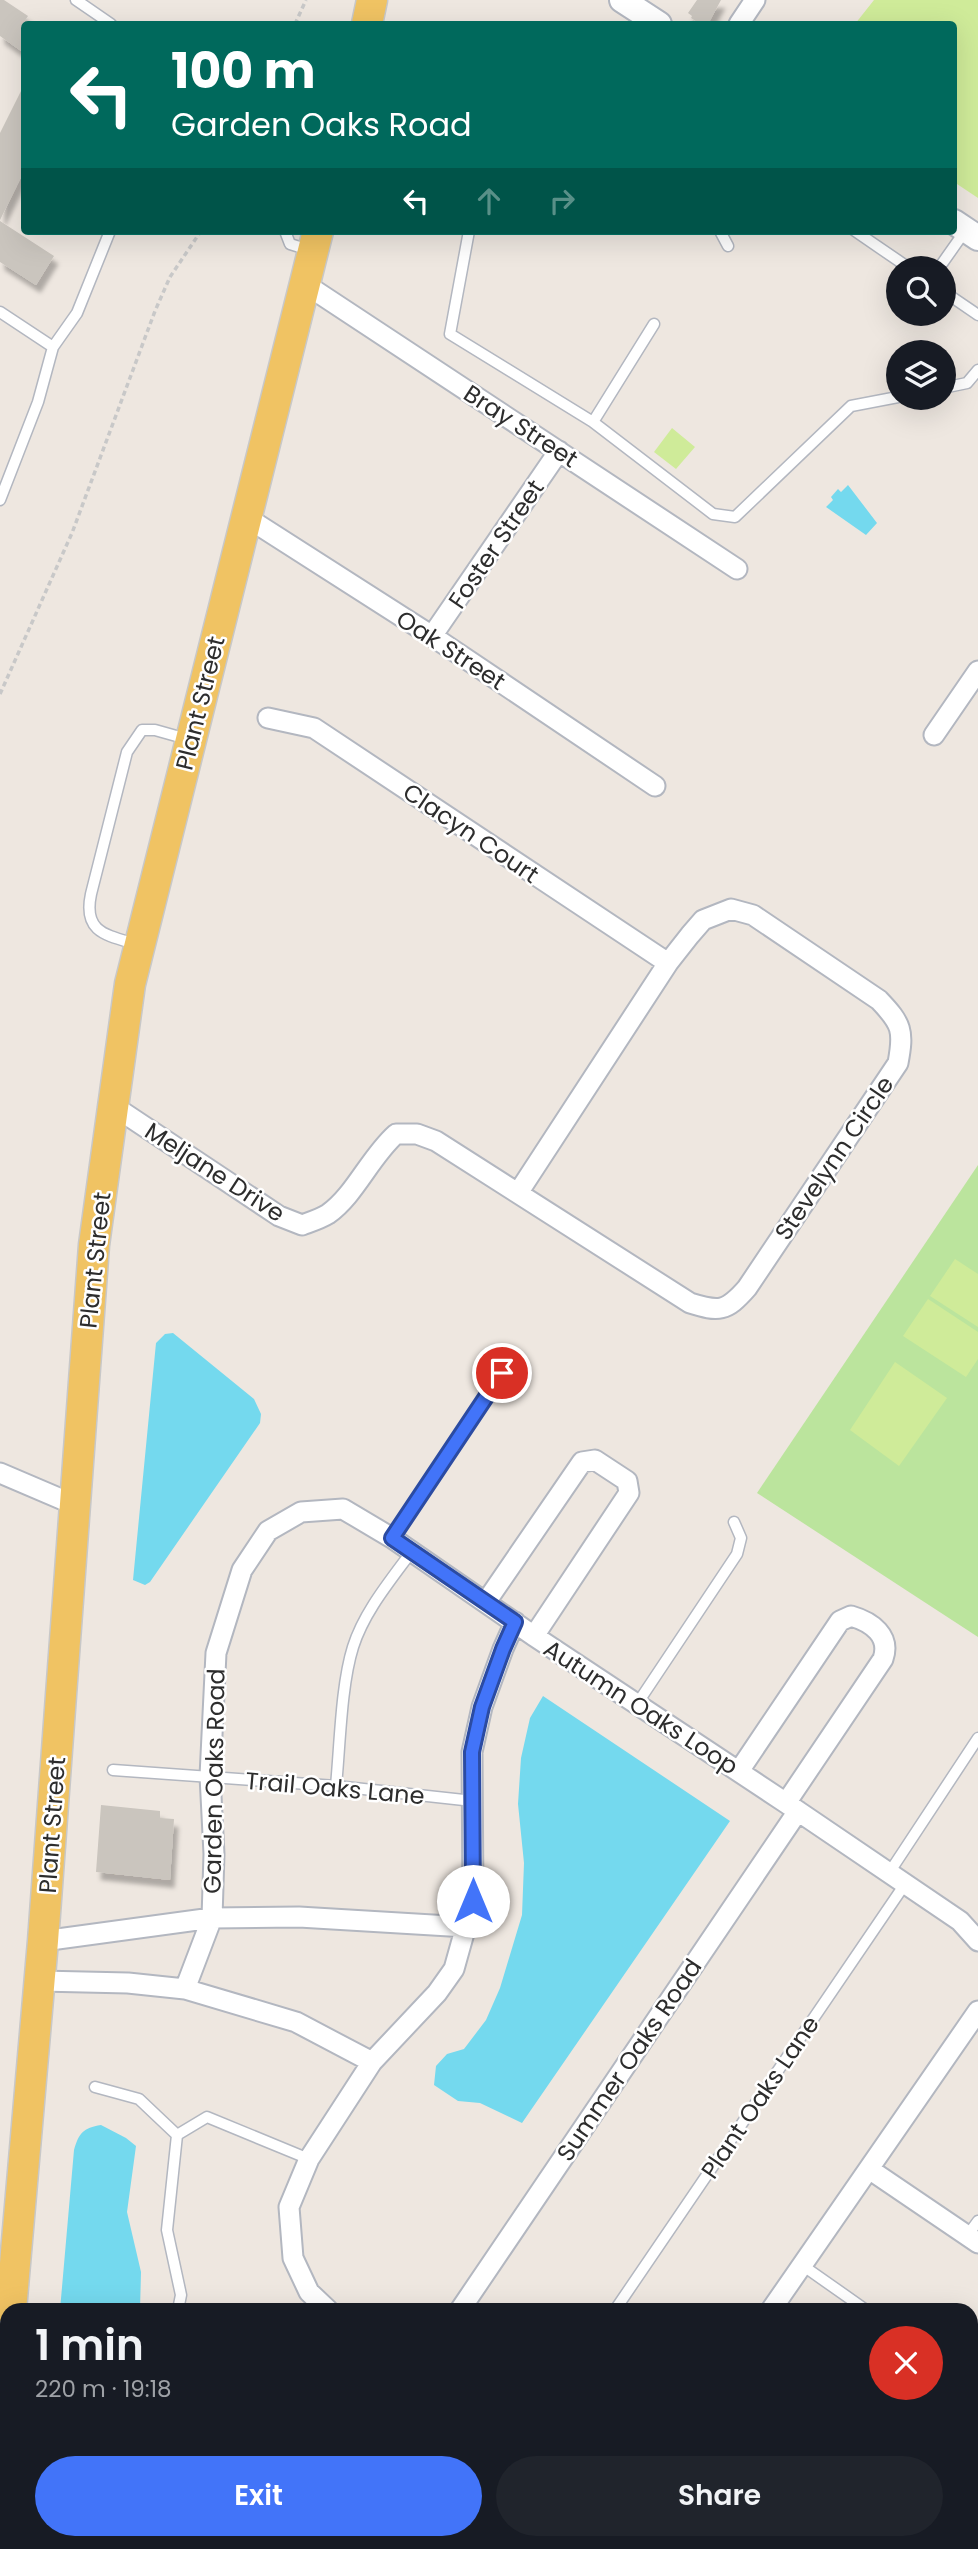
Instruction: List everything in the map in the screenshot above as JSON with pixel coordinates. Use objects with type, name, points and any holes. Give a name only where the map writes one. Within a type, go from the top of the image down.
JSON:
[{"type":"main road","points":[[368,21],[372,0]]},
{"type":"main road","name":"Plant Street","points":[[12,2303],[40,1980],[94,1245],[112,1105],[131,984],[140,945],[315,241]]},
{"type":"street","points":[[622,0],[654,21]]},
{"type":"street","points":[[740,21],[754,0]]},
{"type":"street","name":"Bray Street","points":[[305,284],[737,569]]},
{"type":"street","name":"Foster Street","points":[[432,636],[559,451]]},
{"type":"street","name":"Oak Street","points":[[246,517],[432,636],[655,786]]},
{"type":"street","points":[[934,735],[978,671]]},
{"type":"street","name":"Clacyn Court","points":[[268,718],[314,729],[668,963]]},
{"type":"street","name":"Stevelynn Circle","points":[[731,909],[753,915],[879,1000],[896,1018],[902,1040],[898,1063],[747,1288],[732,1305],[714,1310],[690,1303],[518,1193],[668,963],[703,920],[731,909]]},
{"type":"street","name":"Meljane Drive","points":[[112,1105],[279,1216],[302,1225],[327,1215],[342,1202],[381,1148],[396,1134],[417,1134],[436,1141],[518,1193]]},
{"type":"street","points":[[486,1602],[582,1462],[595,1460],[627,1481],[629,1493],[534,1636]]},
{"type":"street","points":[[0,1473],[75,1505]]},
{"type":"street","name":"Garden Oaks Road","points":[[185,1989],[212,1918],[214,1854],[210,1776],[216,1653],[242,1570],[268,1531],[301,1512],[343,1509],[412,1551],[515,1622]]},
{"type":"street","name":"Summer Oaks Road","points":[[465,2303],[792,1807],[883,1659],[886,1649],[884,1638],[870,1624],[851,1616],[840,1622],[739,1771]]},
{"type":"street","name":"Autumn Oaks Loop","points":[[321,2303],[309,2292],[293,2258],[289,2207],[309,2159],[372,2062],[437,1993],[454,1969],[473,1901],[472,1752],[482,1707],[515,1622],[960,1921],[978,1941]]},
{"type":"street","points":[[43,1941],[212,1918],[299,1917],[467,1927]]},
{"type":"street","points":[[40,1980],[128,1983],[185,1989],[296,2022],[372,2062]]},
{"type":"street","points":[[776,2303],[978,2011]]},
{"type":"street","points":[[869,2169],[975,2233]]},
{"type":"lane","points":[[76,0],[107,21]]},
{"type":"lane","points":[[948,256],[966,230]]},
{"type":"lane","points":[[0,500],[38,402],[53,347],[77,313],[108,235]]},
{"type":"lane","points":[[287,235],[290,244],[315,241]]},
{"type":"lane","points":[[468,235],[450,334],[593,422],[713,514],[735,517],[851,405],[886,399]]},
{"type":"lane","points":[[722,235],[728,246]]},
{"type":"lane","points":[[861,235],[891,256]]},
{"type":"lane","points":[[956,300],[978,315]]},
{"type":"lane","points":[[0,312],[53,347]]},
{"type":"lane","points":[[593,422],[654,324]]},
{"type":"lane","points":[[956,385],[967,383],[978,370]]},
{"type":"lane","points":[[140,945],[96,929],[89,919],[91,894],[127,752],[142,730],[155,730],[191,740]]},
{"type":"lane","points":[[392,1538],[502,1373]]},
{"type":"lane","points":[[638,1704],[737,1554],[741,1538],[734,1522]]},
{"type":"lane","points":[[336,1786],[347,1673],[353,1646],[375,1602],[412,1551]]},
{"type":"lane","name":"Plant Oaks Lane","points":[[620,2303],[897,1878],[978,1738]]},
{"type":"lane","name":"Trail Oaks Lane","points":[[113,1770],[336,1786],[474,1801]]},
{"type":"lane","points":[[95,2087],[139,2099],[177,2135]]},
{"type":"lane","points":[[177,2135],[207,2117],[309,2159]]},
{"type":"lane","points":[[177,2135],[167,2230],[181,2295],[179,2303]]},
{"type":"lane","points":[[802,2266],[856,2303]]},
{"type":"path","points":[[296,21],[306,0]]},
{"type":"path","points":[[0,694],[72,533],[155,311],[170,277],[198,235]]},
{"type":"green space","points":[[874,0],[978,0],[978,198],[957,184],[957,21],[857,21]]},
{"type":"green space","points":[[672,428],[695,447],[676,469],[654,452]]},
{"type":"green space","points":[[978,1165],[978,1637],[757,1493]]},
{"type":"green space","points":[[955,1259],[978,1274],[978,1327],[930,1296]]},
{"type":"green space","points":[[928,1299],[978,1332],[978,1359],[966,1377],[903,1336]]},
{"type":"green space","points":[[895,1362],[947,1398],[899,1466],[850,1430]]},
{"type":"water","points":[[848,485],[877,523],[866,535],[826,507],[838,489],[841,492]]},
{"type":"water","points":[[173,1333],[254,1399],[261,1414],[260,1423],[150,1582],[145,1585],[133,1580],[156,1343],[165,1334]]},
{"type":"water","points":[[543,1696],[730,1821],[522,2123],[480,2103],[458,2101],[434,2085],[436,2066],[447,2054],[464,2049],[486,2020],[500,1988],[522,1915],[524,1863],[518,1804],[521,1758],[530,1718]]},
{"type":"water","points":[[101,2125],[136,2146],[127,2212],[141,2272],[140,2303],[61,2303],[74,2150],[83,2132]]},
{"type":"building","points":[[0,0],[4,0],[28,16],[25,21],[21,21],[21,51],[0,36]]},
{"type":"building","points":[[697,0],[721,0],[710,21],[696,21],[688,13]]},
{"type":"building","points":[[21,91],[21,177],[0,220],[0,133]]},
{"type":"building","points":[[0,221],[54,256],[36,285],[0,262]]},
{"type":"building","points":[[101,1805],[160,1811],[160,1818],[174,1819],[170,1880],[96,1872]]},
{"type":"route","points":[[473,1901],[472,1752],[482,1707],[515,1622],[392,1538],[502,1373]]}]
